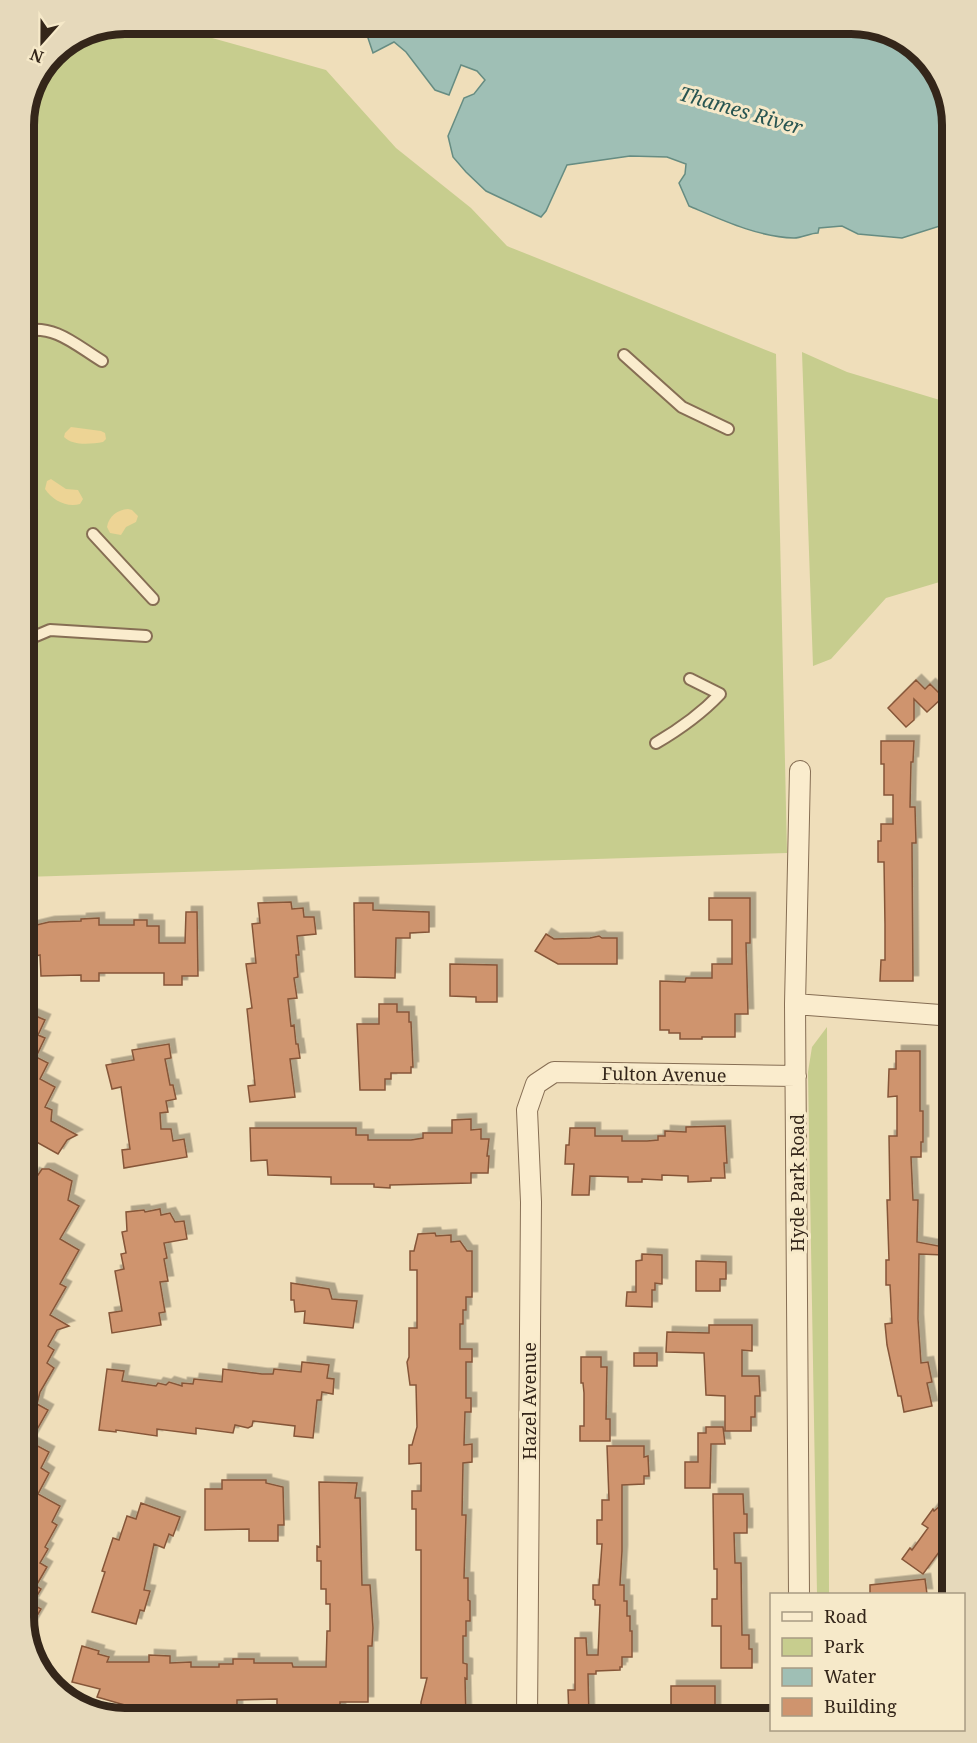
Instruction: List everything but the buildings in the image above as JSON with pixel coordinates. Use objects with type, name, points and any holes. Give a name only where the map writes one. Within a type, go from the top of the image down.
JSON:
[{"type":"street","name":"Hyde Park Road","points":[[799,1593],[795,1004],[800,771]]},
{"type":"street","points":[[795,1004],[942,1015]]},
{"type":"street","name":"Fulton Avenue","points":[[536,1084],[554,1072],[796,1076]]},
{"type":"street","name":"Hazel Avenue","points":[[526,1708],[531,1213],[527,1110],[536,1084]]},
{"type":"lane","points":[[35,330],[45,329],[56,332],[102,361]]},
{"type":"lane","points":[[624,355],[682,407],[728,429]]},
{"type":"lane","points":[[93,534],[153,599]]},
{"type":"lane","points":[[35,636],[50,630],[146,636]]},
{"type":"lane","points":[[656,743],[690,722],[720,694],[690,679]]},
{"type":"green space","points":[[198,34],[326,70],[396,148],[471,208],[507,246],[776,354],[787,853],[34,877],[35,119],[41,91],[50,75],[52,72],[72,72],[72,52],[75,50],[91,41],[108,36]]},
{"type":"green space","points":[[802,352],[847,372],[942,401],[942,581],[886,598],[831,659],[813,666]]},
{"type":"green space","points":[[827,1027],[829,1593],[817,1593],[808,1072],[812,1047]]},
{"type":"sand","points":[[71,427],[101,431],[105,433],[106,439],[103,442],[82,444],[72,442],[64,437]]},
{"type":"sand","points":[[51,479],[66,489],[78,490],[83,499],[80,504],[65,504],[52,497],[45,489],[47,481]]},
{"type":"sand","points":[[128,509],[138,516],[136,522],[126,527],[121,535],[110,533],[107,527],[112,517],[117,512]]},
{"type":"water","name":"Thames River","points":[[367,34],[858,35],[881,39],[902,50],[920,65],[938,96],[942,125],[942,225],[902,238],[858,234],[842,226],[819,228],[818,233],[797,238],[767,235],[740,227],[689,206],[679,183],[685,174],[686,164],[667,157],[630,156],[567,165],[541,217],[486,191],[453,157],[448,136],[464,98],[474,94],[485,80],[477,71],[461,65],[449,95],[435,90],[406,52],[394,42],[373,53]]}]
